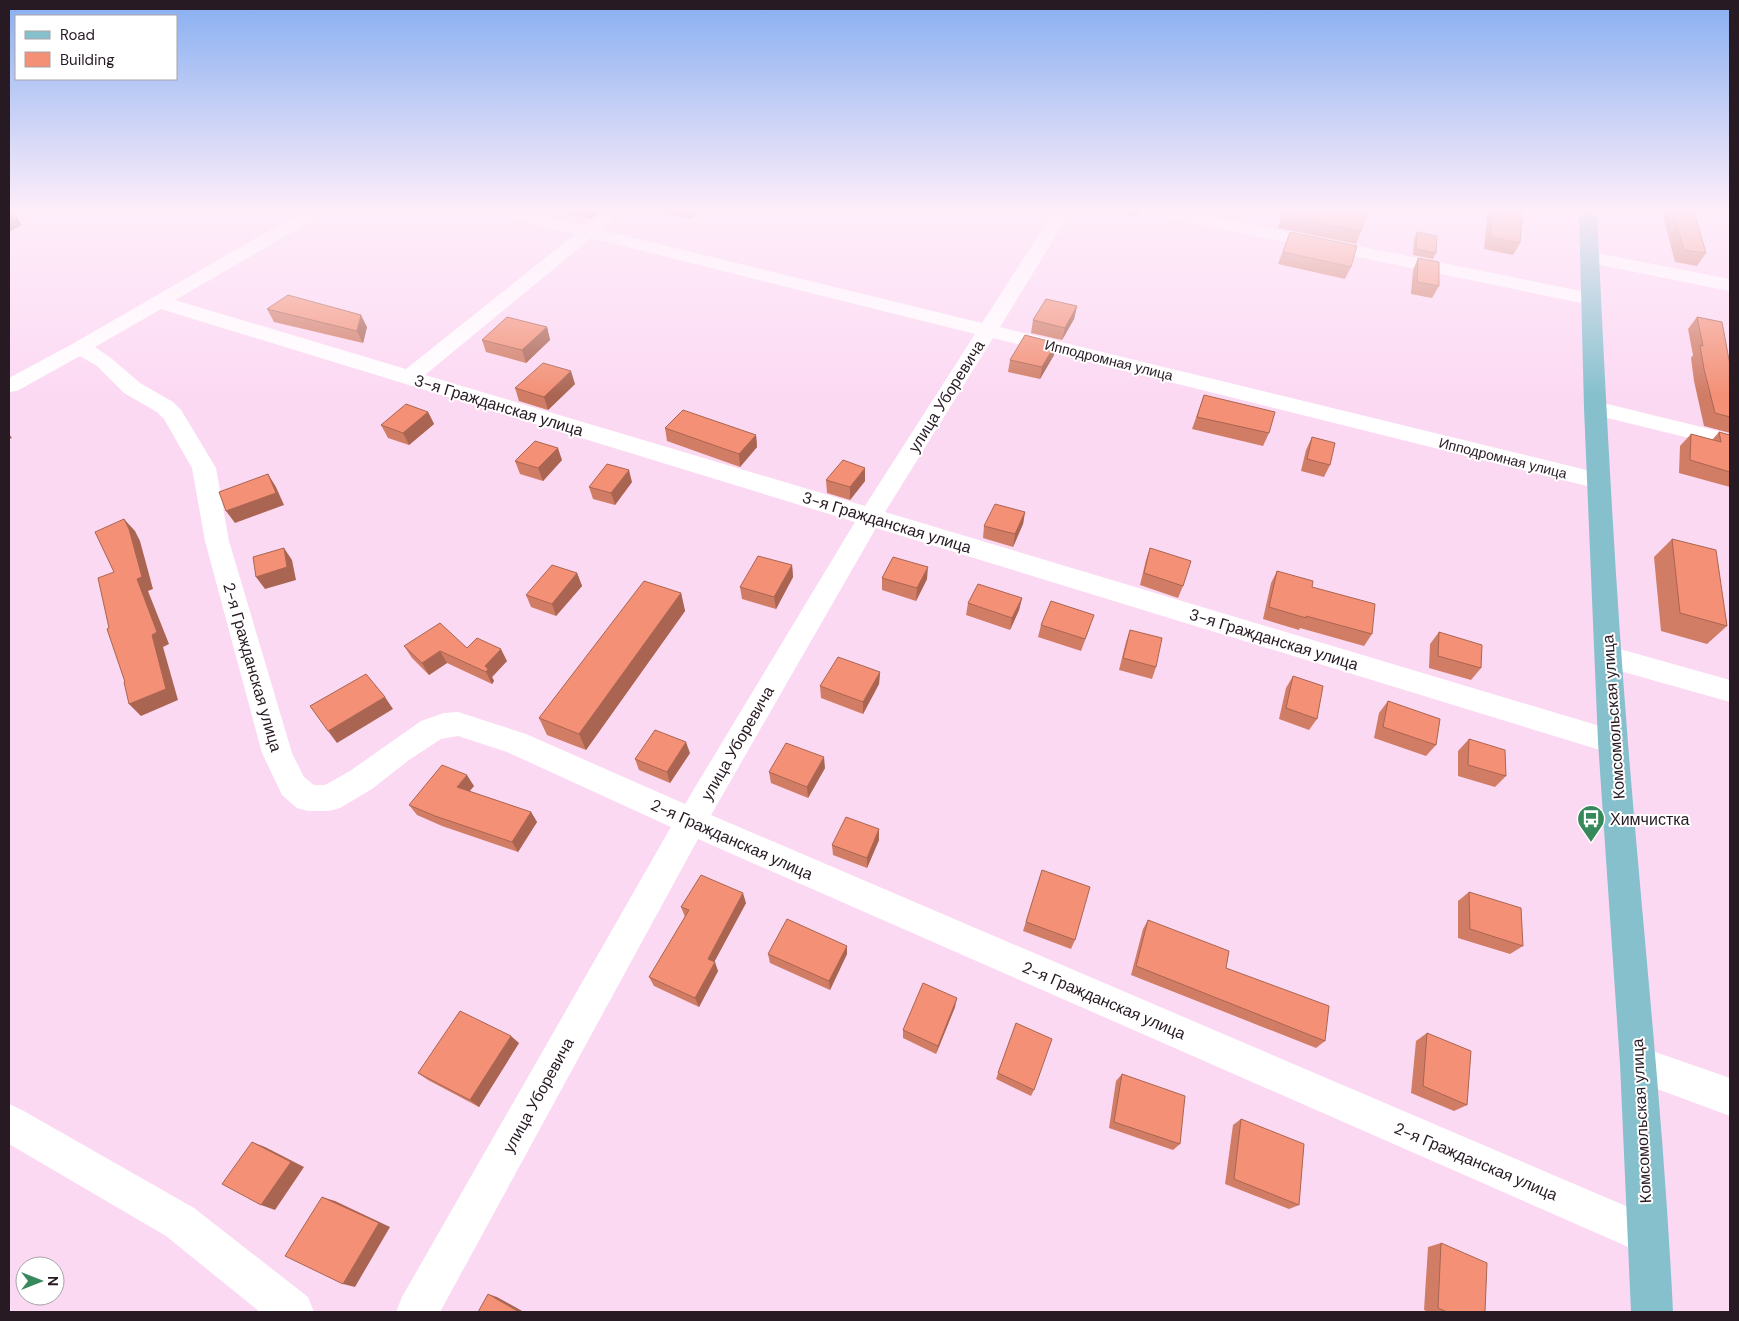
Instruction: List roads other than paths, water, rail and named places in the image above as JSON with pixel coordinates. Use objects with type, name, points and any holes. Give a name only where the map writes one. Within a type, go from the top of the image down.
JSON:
[{"type":"main road","name":"Комсомольская улица","points":[[1590,273],[1595,408],[1613,742],[1638,1064],[1652,1312]]},
{"type":"street","points":[[9,386],[210,273]]},
{"type":"street","points":[[408,378],[539,273]]},
{"type":"street","name":"Ипподромная улица","points":[[754,273],[1599,481]]},
{"type":"street","name":"улица Уборевича","points":[[417,1312],[691,821],[870,517],[1024,273]]},
{"type":"street","points":[[1462,273],[1591,299]]},
{"type":"street","points":[[1666,273],[1730,285]]},
{"type":"street","name":"3-я Гражданская улица","points":[[160,302],[1613,742]]},
{"type":"street","name":"2-я Гражданская улица","points":[[81,347],[104,362],[132,388],[165,407],[173,415],[204,468],[217,542],[277,753],[293,786],[308,798],[328,798],[361,780],[398,751],[431,730],[444,725],[458,724],[516,743],[691,821],[1647,1234]]},
{"type":"street","points":[[1595,408],[1730,441]]},
{"type":"street","points":[[1609,657],[1730,691]]},
{"type":"street","points":[[1638,1064],[1730,1097]]},
{"type":"street","points":[[9,1123],[180,1222],[292,1312]]},
{"type":"place","name":"Химчистка","points":[[1591,843]]}]
